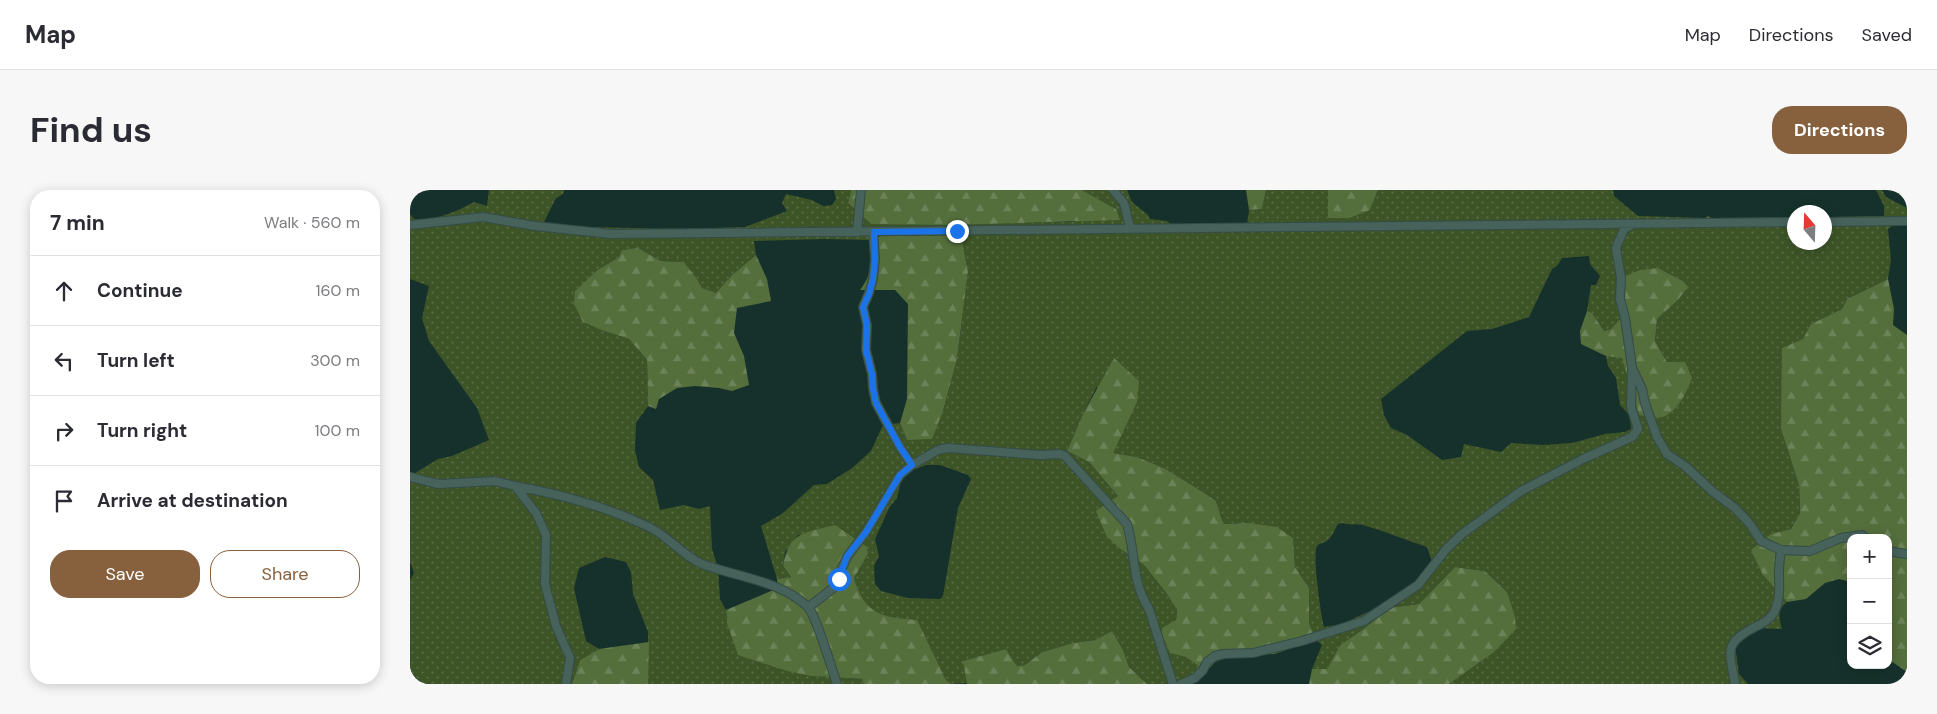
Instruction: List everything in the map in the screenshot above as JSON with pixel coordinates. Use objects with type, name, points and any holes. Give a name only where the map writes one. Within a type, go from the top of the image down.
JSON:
[{"type":"street","points":[[857,232],[861,190]]},
{"type":"street","points":[[1113,190],[1124,203],[1130,228]]},
{"type":"street","points":[[410,225],[483,217],[535,226],[611,234],[1130,228],[1358,228],[1787,222]]},
{"type":"street","points":[[1832,222],[1907,220]]},
{"type":"street","points":[[1181,684],[1195,678],[1203,670],[1207,662],[1215,656],[1253,653],[1302,641],[1364,621],[1418,585],[1447,548],[1462,534],[1521,491],[1585,458],[1632,437],[1638,429],[1631,407],[1632,367],[1625,318],[1620,299],[1620,278],[1616,248],[1624,229],[1634,224]]},
{"type":"street","points":[[874,232],[875,259],[873,279],[863,307],[867,325],[866,350],[876,403],[912,465]]},
{"type":"street","points":[[1632,367],[1642,389],[1645,403],[1658,437],[1667,454],[1685,466],[1712,491],[1735,508],[1750,524],[1761,541],[1781,550],[1810,551],[1847,537]]},
{"type":"street","points":[[809,607],[833,588],[847,556],[866,532],[900,475],[912,465],[938,450],[948,448],[1040,455],[1060,454],[1065,456],[1127,524],[1135,575],[1143,600],[1149,609],[1172,684]]},
{"type":"street","points":[[410,477],[438,484],[495,481],[545,491],[613,512],[651,528],[700,563],[756,579],[778,588],[809,607],[837,684]]},
{"type":"street","points":[[515,486],[536,513],[546,535],[545,584],[556,626],[570,658],[566,684]]},
{"type":"street","points":[[1735,684],[1730,651],[1733,642],[1741,635],[1767,621],[1774,613],[1778,604],[1781,584],[1779,574],[1781,550]]},
{"type":"street","points":[[1892,552],[1907,554]]},
{"type":"green space","points":[[489,190],[564,190],[563,194],[556,198],[544,222],[580,227],[682,229],[745,227],[787,211],[782,203],[786,194],[812,200],[823,206],[832,205],[836,199],[834,190],[851,190],[848,203],[871,224],[1074,222],[1116,209],[1082,190],[1127,190],[1132,202],[1148,215],[1150,219],[1167,221],[1171,224],[1247,224],[1249,210],[1262,209],[1266,190],[1328,190],[1328,218],[1370,210],[1378,190],[1613,190],[1614,196],[1638,216],[1705,218],[1708,216],[1712,218],[1787,217],[1787,250],[1832,250],[1832,217],[1884,216],[1884,206],[1876,190],[1882,190],[1886,197],[1907,208],[1907,225],[1893,225],[1888,229],[1891,260],[1888,279],[1847,299],[1842,309],[1811,324],[1783,395],[1781,429],[1799,485],[1800,513],[1791,529],[1771,534],[1763,575],[1787,602],[1780,614],[1782,629],[1759,628],[1735,645],[1739,674],[1748,684],[1449,684],[1493,653],[1507,592],[1485,571],[1455,567],[1419,604],[1387,608],[1365,628],[1340,645],[1327,669],[1312,669],[1322,645],[1316,640],[1309,623],[1309,588],[1295,567],[1293,538],[1249,523],[1222,524],[1216,501],[1203,492],[1166,469],[1137,457],[1113,453],[1097,386],[1067,451],[1089,462],[1119,497],[1119,548],[1144,565],[1167,594],[1177,610],[1176,620],[1186,657],[1206,672],[1193,679],[1179,682],[1147,684],[1129,667],[1123,650],[1112,631],[1095,640],[1073,643],[1042,652],[1025,665],[1017,666],[1006,649],[964,661],[967,683],[951,684],[946,680],[917,621],[894,618],[876,612],[864,600],[854,578],[868,554],[798,535],[785,552],[783,566],[791,577],[777,579],[761,526],[783,513],[814,485],[827,484],[852,468],[871,451],[883,425],[900,423],[907,440],[943,411],[957,359],[968,272],[961,235],[881,236],[869,240],[754,241],[756,255],[732,275],[716,294],[702,288],[684,262],[661,261],[638,248],[623,250],[619,257],[596,271],[575,291],[583,322],[629,339],[647,360],[648,406],[636,423],[635,450],[639,467],[653,480],[660,510],[684,505],[699,509],[710,506],[712,549],[718,568],[720,599],[726,610],[727,623],[811,676],[862,679],[864,684],[648,684],[648,632],[633,594],[631,572],[626,562],[605,557],[579,568],[574,588],[586,641],[599,649],[580,660],[572,684],[410,684],[410,580],[414,573],[410,562],[410,472],[415,473],[438,459],[452,456],[489,440],[477,408],[429,341],[422,318],[429,286],[410,279],[410,214],[414,219],[430,219],[453,212],[474,202],[487,206]],"holes":[[[1589,256],[1590,264],[1600,276],[1596,285],[1591,285],[1587,311],[1592,313],[1604,331],[1611,329],[1620,319],[1617,300],[1658,268],[1683,281],[1677,301],[1657,319],[1655,341],[1667,362],[1685,362],[1639,415],[1622,357],[1606,356],[1608,366],[1616,378],[1620,405],[1630,416],[1631,429],[1625,432],[1605,434],[1572,443],[1543,445],[1511,443],[1501,452],[1464,444],[1461,457],[1442,460],[1407,435],[1391,428],[1384,415],[1381,399],[1467,331],[1492,329],[1529,317],[1552,269],[1557,266],[1562,258]],[[926,465],[940,465],[968,475],[971,479],[958,508],[943,596],[940,599],[908,598],[881,591],[875,584],[874,566],[879,556],[875,539],[889,508],[897,498],[901,480],[910,471]],[[1338,524],[1363,525],[1427,547],[1432,562],[1422,577],[1398,595],[1342,624],[1324,627],[1318,586],[1317,546],[1327,541]]]},
{"type":"green space","points":[[851,190],[1082,190],[1116,209],[1120,220],[949,225],[871,224],[848,203]]},
{"type":"green space","points":[[1246,190],[1266,190],[1262,209],[1249,210]]},
{"type":"green space","points":[[1328,190],[1378,190],[1370,210],[1349,218],[1328,218]]},
{"type":"green space","points":[[961,235],[968,272],[957,359],[943,411],[932,439],[907,440],[900,423],[907,399],[908,304],[895,290],[860,290],[869,272],[871,254],[869,240],[881,236]]},
{"type":"green space","points":[[638,248],[661,261],[684,262],[702,288],[716,293],[732,275],[756,255],[767,279],[771,301],[737,308],[734,333],[744,356],[749,385],[732,391],[695,386],[677,388],[659,399],[656,409],[648,406],[647,360],[629,339],[583,322],[574,304],[575,291],[596,271],[619,257],[622,250]]},
{"type":"green space","points":[[1658,268],[1683,281],[1688,287],[1677,301],[1657,319],[1655,341],[1667,362],[1685,362],[1692,378],[1676,408],[1667,415],[1657,417],[1639,415],[1622,358],[1606,356],[1581,344],[1580,331],[1587,311],[1592,313],[1604,331],[1611,329],[1620,319],[1617,300],[1623,277],[1640,270]]},
{"type":"green space","points":[[1888,279],[1894,309],[1893,325],[1907,335],[1907,672],[1892,662],[1892,534],[1847,534],[1847,581],[1839,579],[1825,583],[1806,599],[1787,602],[1763,575],[1751,550],[1771,534],[1791,529],[1800,513],[1799,485],[1781,429],[1782,348],[1803,339],[1811,324],[1842,309],[1847,299]]},
{"type":"green space","points":[[1114,358],[1139,381],[1137,402],[1113,453],[1137,457],[1166,469],[1203,492],[1216,501],[1223,524],[1249,523],[1277,527],[1293,538],[1295,567],[1309,588],[1309,623],[1316,640],[1274,654],[1225,658],[1215,662],[1206,672],[1186,657],[1170,653],[1163,637],[1162,628],[1176,620],[1177,610],[1144,565],[1119,548],[1106,535],[1096,511],[1118,496],[1089,462],[1067,451],[1083,414]]},
{"type":"green space","points":[[835,525],[867,547],[868,554],[854,578],[864,600],[876,612],[917,620],[946,680],[951,684],[864,684],[862,679],[811,676],[787,671],[738,655],[727,623],[726,610],[778,588],[777,579],[791,577],[783,566],[789,546],[794,540],[807,532]]},
{"type":"green space","points":[[1455,567],[1485,571],[1507,592],[1515,617],[1516,629],[1493,653],[1449,684],[1309,684],[1312,669],[1327,669],[1340,645],[1365,628],[1388,608],[1419,604]]},
{"type":"green space","points":[[1112,631],[1123,650],[1129,667],[1147,684],[967,684],[963,661],[1006,649],[1017,666],[1025,665],[1042,652],[1073,643],[1095,640]]},
{"type":"green space","points":[[649,642],[648,684],[572,684],[580,660],[599,649]]},
{"type":"route","points":[[839,579],[847,556],[866,532],[900,475],[912,465],[876,403],[866,350],[867,325],[863,307],[873,279],[875,259],[874,232],[957,231]]}]
